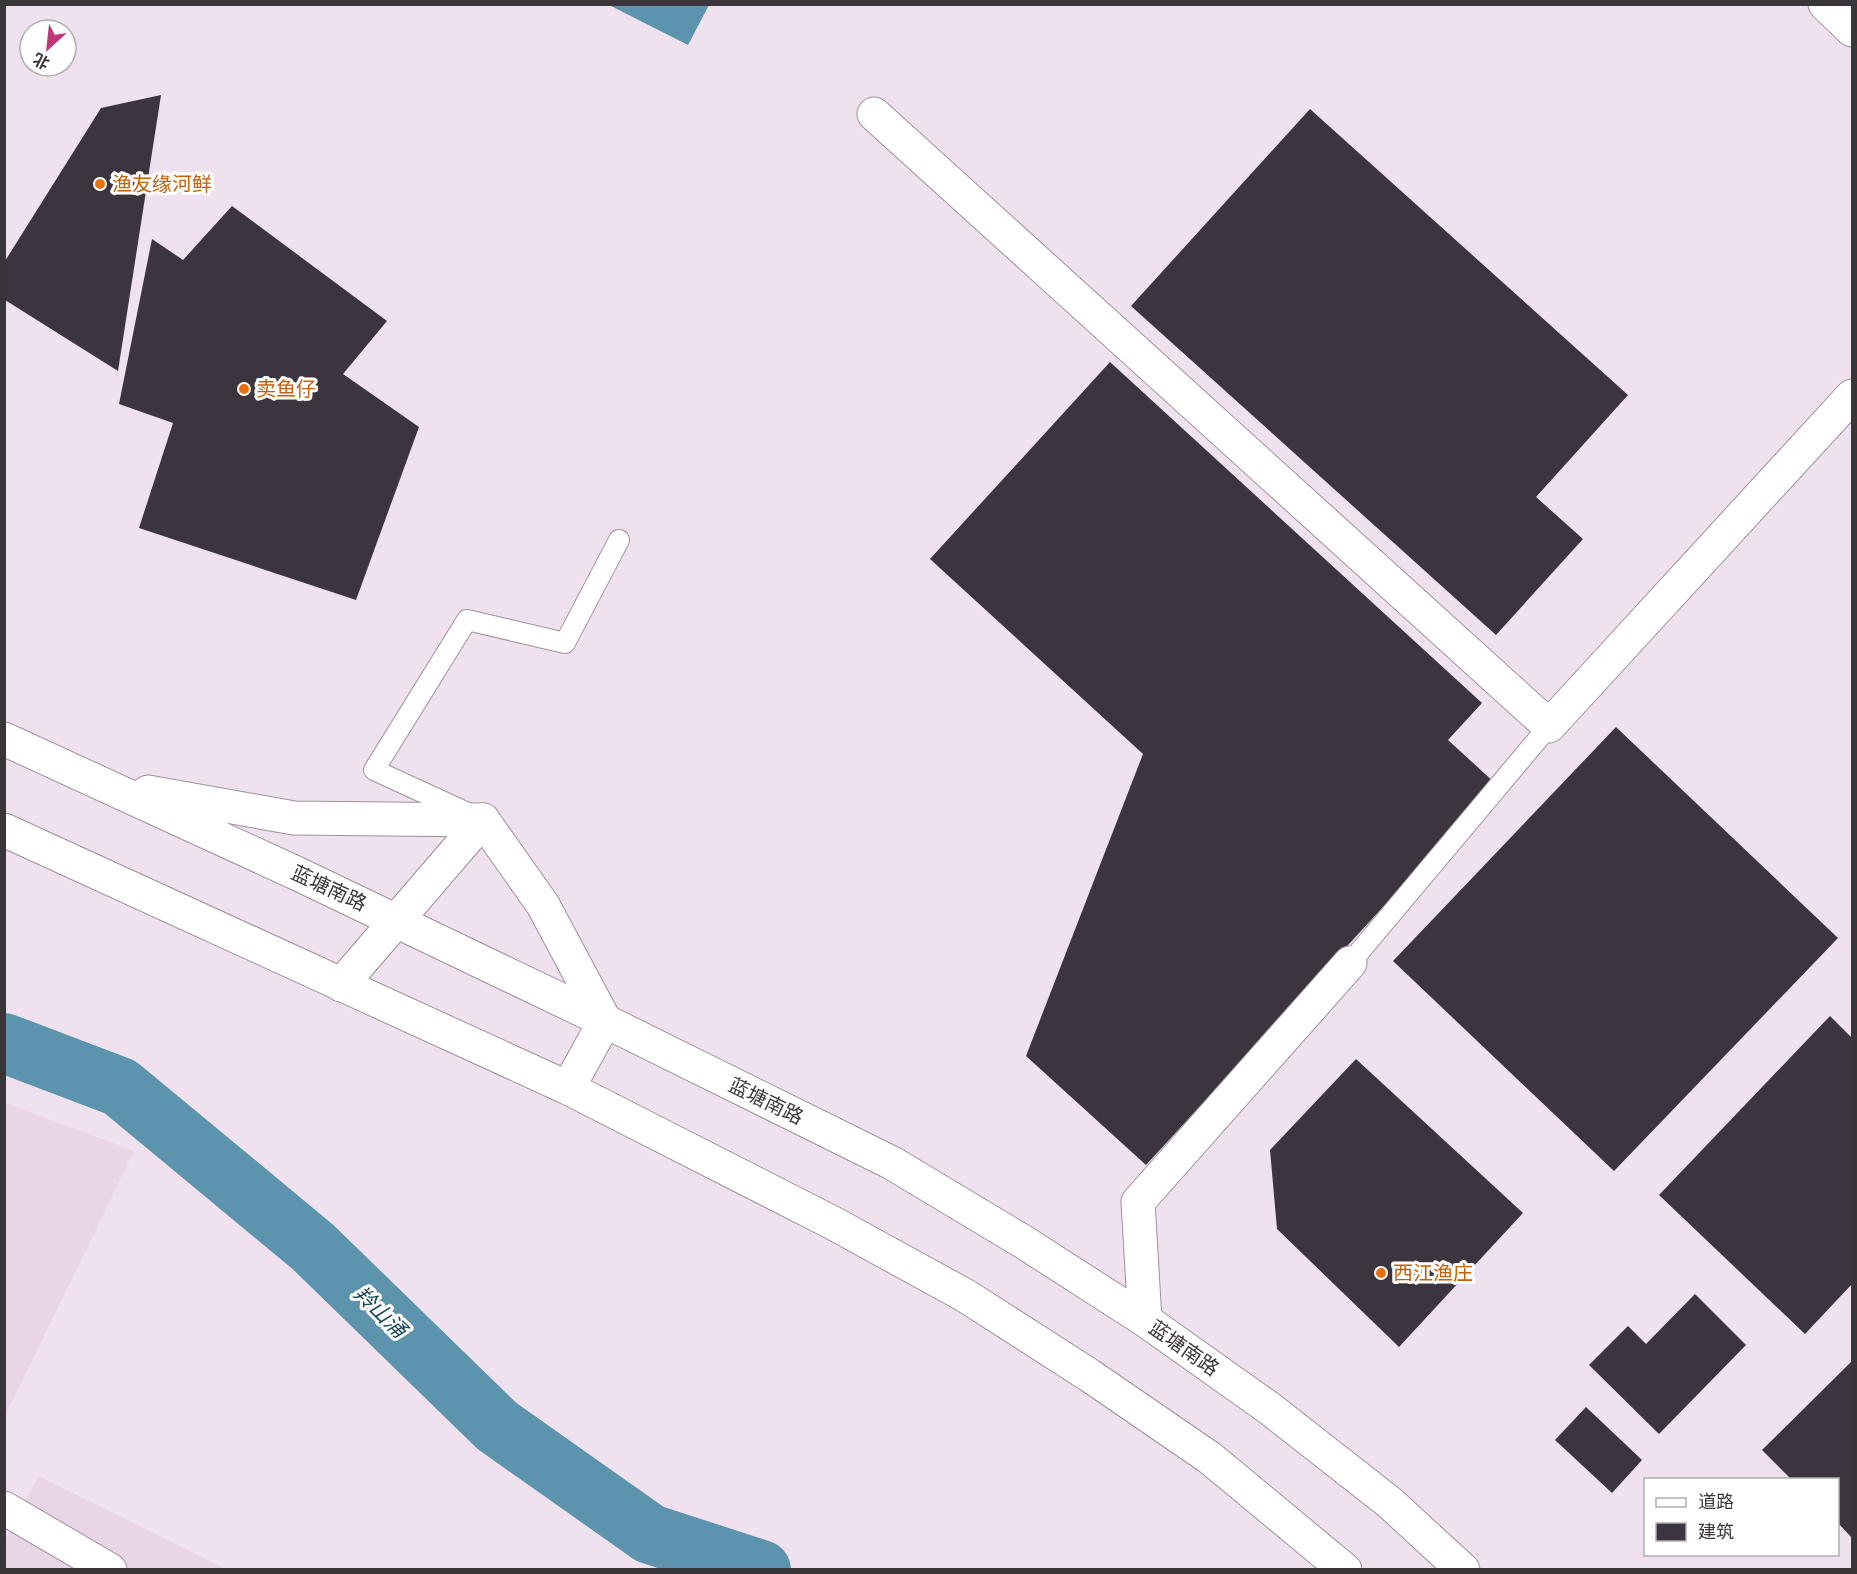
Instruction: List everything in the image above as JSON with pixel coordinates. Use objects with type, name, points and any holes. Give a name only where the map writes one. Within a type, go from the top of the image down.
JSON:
[{"type":"main road","points":[[1825,4],[1852,30]]},
{"type":"main road","points":[[874,114],[1549,726],[1852,396]]},
{"type":"main road","name":"蓝塘南路","points":[[4,739],[397,921],[892,1163],[1022,1241],[1145,1320],[1278,1415],[1389,1502],[1463,1569]]},
{"type":"main road","points":[[102,783],[294,818],[483,820]]},
{"type":"main road","points":[[341,985],[483,820]]},
{"type":"main road","points":[[483,820],[543,905],[605,1021],[568,1088]]},
{"type":"main road","points":[[4,830],[568,1088],[833,1223],[966,1296],[1089,1375],[1210,1458],[1346,1569]]},
{"type":"main road","points":[[1145,1320],[1138,1202],[1350,963]]},
{"type":"main road","points":[[4,1508],[111,1569]]},
{"type":"lane","points":[[483,820],[374,770],[466,620],[565,643],[619,540]]},
{"type":"lane","points":[[1350,963],[1549,726]]},
{"type":"shaded area","points":[[4,1103],[134,1151],[5,1416]]},
{"type":"shaded area","points":[[39,1476],[226,1569],[5,1570],[5,1540]]},
{"type":"water","points":[[609,5],[709,5],[688,45]]},
{"type":"building","name":"渔友缘河鲜","points":[[161,95],[118,371],[5,300],[5,261],[101,108]]},
{"type":"building","points":[[1310,109],[1628,395],[1536,497],[1583,539],[1496,635],[1131,306]]},
{"type":"building","name":"卖鱼仔","points":[[232,206],[387,321],[343,374],[419,427],[356,600],[139,528],[173,423],[119,404],[152,239],[183,260]]},
{"type":"building","points":[[1110,362],[1482,703],[1448,740],[1496,784],[1146,1165],[1026,1056],[1143,754],[930,559]]},
{"type":"building","points":[[1616,727],[1838,938],[1614,1171],[1393,961]]},
{"type":"building","points":[[1830,1016],[1852,1038],[1852,1284],[1805,1334],[1659,1195]]},
{"type":"building","points":[[1356,1059],[1523,1213],[1399,1347],[1277,1229],[1270,1150]]},
{"type":"building","points":[[1695,1294],[1746,1345],[1659,1434],[1589,1365],[1628,1326],[1646,1344]]},
{"type":"building","points":[[1852,1361],[1852,1538],[1839,1524],[1839,1478],[1790,1478],[1762,1450]]},
{"type":"building","points":[[1586,1407],[1642,1460],[1612,1493],[1555,1440]]},
{"type":"waterway","name":"羚山涌","points":[[4,1043],[120,1087],[313,1247],[497,1426],[650,1534],[761,1570]]},
{"type":"place","name":"渔友缘河鲜","points":[[100,184]]},
{"type":"place","name":"卖鱼仔","points":[[244,389]]},
{"type":"place","name":"西江渔庄","points":[[1381,1273]]}]
